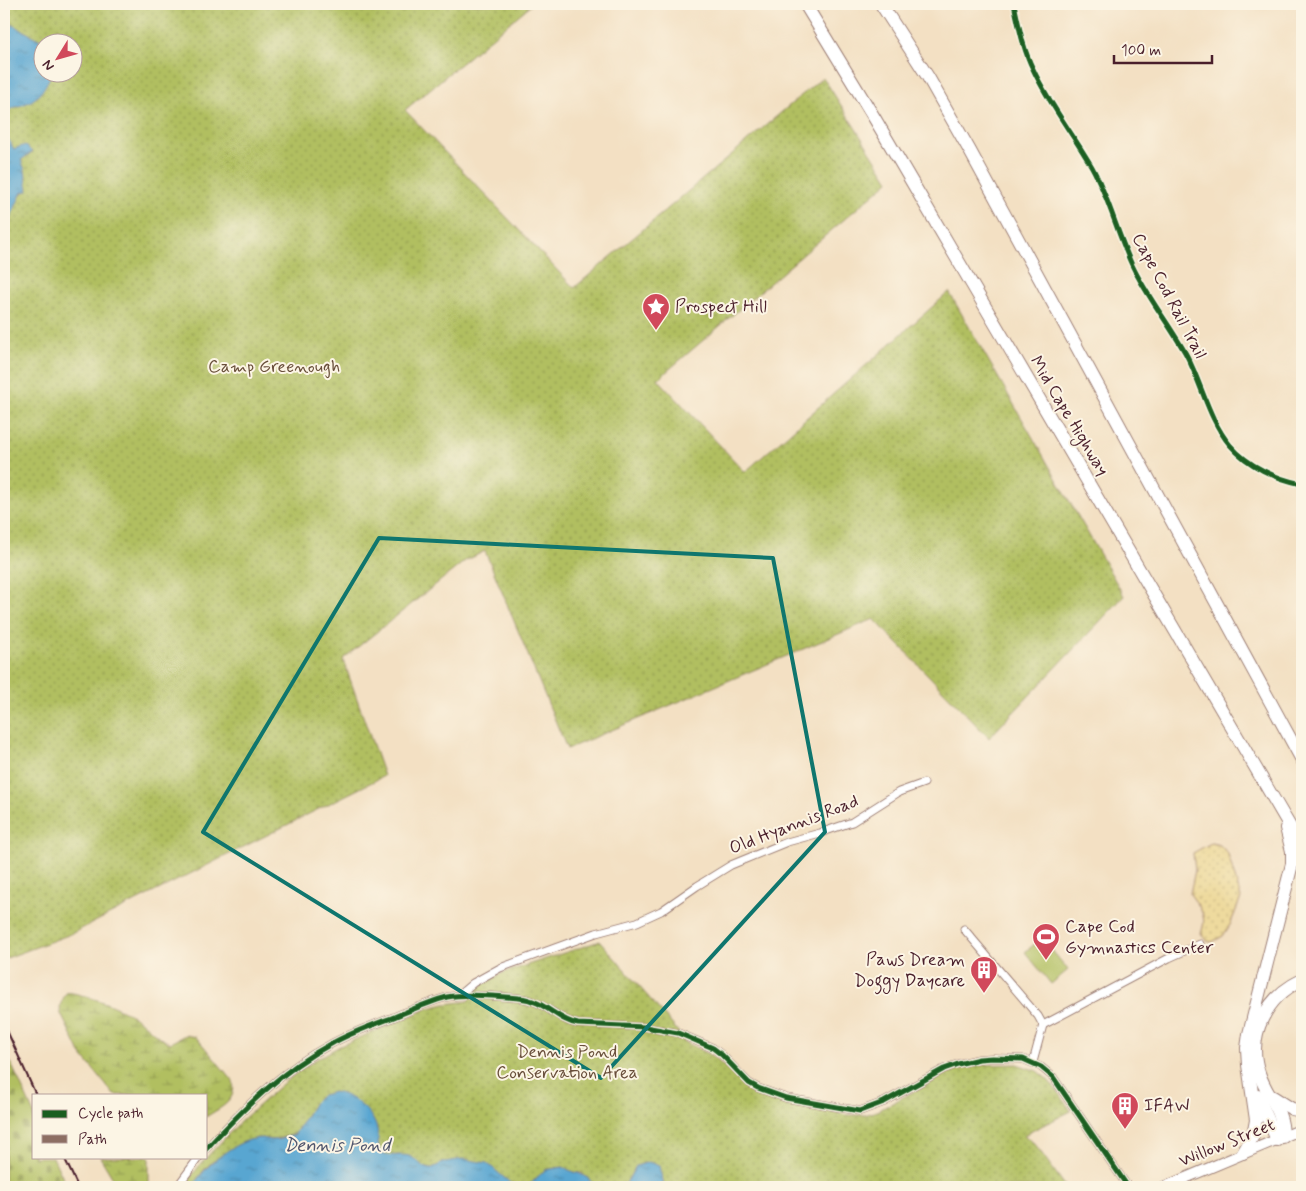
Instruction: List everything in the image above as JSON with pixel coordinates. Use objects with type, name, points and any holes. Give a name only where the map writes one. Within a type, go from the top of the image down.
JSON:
[{"type":"highway","name":"Mid Cape Highway","points":[[804,4],[875,119],[1302,847]]},
{"type":"highway","points":[[881,4],[928,77],[970,151],[1302,760]]},
{"type":"highway","points":[[1258,679],[1302,746]]},
{"type":"highway","points":[[1243,1154],[1253,1136],[1256,1120],[1247,1048],[1249,1034],[1292,864],[1290,844],[1278,805]]},
{"type":"highway","points":[[1280,1138],[1280,1112],[1262,1080],[1255,1049],[1258,1032],[1267,1010],[1287,988],[1302,980]]},
{"type":"highway","points":[[1250,1073],[1280,1138]]},
{"type":"highway","points":[[1271,1095],[1292,1109],[1302,1111]]},
{"type":"main road","name":"Willow Street","points":[[1164,1187],[1302,1129]]},
{"type":"street","name":"Old Hyannis Road","points":[[459,996],[473,983],[495,970],[596,933],[637,922],[661,911],[731,865],[787,842],[847,824],[862,817],[899,792],[924,783]]},
{"type":"street","points":[[964,929],[1038,1016],[1043,1025]]},
{"type":"street","points":[[1033,1062],[1043,1025],[1152,967],[1200,944]]},
{"type":"street","points":[[208,1147],[253,1100],[326,1046],[447,997],[521,998],[543,1004],[574,1023],[594,1026],[645,1027],[678,1033],[712,1048],[722,1055],[749,1084],[758,1088],[786,1098],[860,1111],[884,1102],[931,1076],[958,1064],[992,1058],[1023,1059],[1033,1062],[1060,1086],[1128,1187]]},
{"type":"street","points":[[178,1187],[198,1158]]},
{"type":"highlighted area","points":[[379,538],[773,558],[825,832],[601,1078],[203,832]]},
{"type":"green space","name":"Camp Greenough","points":[[4,4],[532,4],[405,110],[574,288],[823,77],[889,181],[658,379],[745,472],[949,292],[1124,596],[989,738],[874,619],[567,749],[485,551],[465,561],[343,659],[384,776],[71,934],[4,959]]},
{"type":"green space","name":"Cape Cod Gymnastics Center","points":[[1042,938],[1068,970],[1051,984],[1025,952]]},
{"type":"green space","name":"Dennis Pond Conservation Area","points":[[600,941],[685,1042],[711,1055],[739,1080],[755,1091],[776,1099],[847,1115],[865,1115],[879,1110],[958,1068],[976,1065],[1017,1064],[1037,1071],[1060,1094],[1071,1111],[1024,1135],[1035,1144],[1066,1187],[664,1187],[663,1179],[649,1162],[636,1166],[624,1187],[596,1187],[582,1173],[571,1172],[563,1167],[545,1170],[529,1185],[515,1187],[486,1163],[445,1162],[430,1169],[404,1156],[384,1154],[380,1152],[378,1140],[322,1095],[313,1104],[295,1134],[273,1140],[262,1138],[212,1162],[192,1187],[183,1187],[203,1161],[208,1158],[208,1156],[241,1121],[281,1085],[313,1061],[340,1046],[429,1008],[469,1001],[472,991],[500,974]]},
{"type":"green space","points":[[67,992],[112,1006],[136,1018],[170,1043],[185,1035],[196,1037],[233,1081],[233,1094],[227,1103],[208,1116],[208,1094],[113,1094],[80,1053],[60,1011]]},
{"type":"green space","points":[[4,1048],[32,1110],[32,1158],[53,1158],[67,1187],[4,1187]]},
{"type":"green space","points":[[101,1158],[149,1158],[149,1187],[118,1187]]},
{"type":"sand","points":[[1211,843],[1220,845],[1228,854],[1241,898],[1230,925],[1223,936],[1212,942],[1207,941],[1201,933],[1204,922],[1202,912],[1190,894],[1195,870],[1193,853]]},
{"type":"water","points":[[4,24],[13,25],[32,35],[32,82],[47,82],[36,98],[11,109],[4,116]]},
{"type":"water","points":[[4,132],[14,149],[25,145],[32,152],[21,160],[25,170],[28,191],[22,192],[4,228]]},
{"type":"water","name":"Dennis Pond","points":[[334,1092],[348,1096],[360,1104],[371,1116],[377,1129],[380,1152],[391,1156],[409,1156],[430,1169],[445,1162],[463,1159],[487,1163],[515,1187],[192,1187],[213,1163],[231,1148],[251,1140],[261,1138],[271,1140],[295,1134],[313,1104],[322,1095]]},
{"type":"water","points":[[649,1162],[659,1166],[664,1187],[624,1187],[636,1166]]},
{"type":"water","points":[[563,1167],[584,1176],[596,1187],[520,1187],[529,1185],[545,1170]]},
{"type":"railway","points":[[4,1024],[36,1094]]},
{"type":"railway","points":[[64,1158],[78,1187]]},
{"type":"marked path","points":[[4,1142],[7,1156],[4,1170]]},
{"type":"cycle path","name":"Cape Cod Rail Trail","points":[[1014,4],[1024,45],[1033,69],[1046,94],[1092,167],[1132,265],[1187,356],[1217,425],[1230,445],[1245,459],[1282,479],[1302,484]]},
{"type":"cycle path","points":[[208,1147],[264,1091],[313,1054],[331,1044],[362,1029],[440,999],[464,995],[483,995],[511,997],[536,1002],[563,1019],[578,1024],[645,1027],[678,1033],[713,1048],[749,1083],[758,1088],[786,1098],[860,1111],[884,1102],[944,1069],[958,1064],[979,1059],[1023,1059],[1041,1067],[1053,1077],[1128,1187]]},
{"type":"place","name":"Prospect Hill","points":[[656,331]]},
{"type":"place","name":"Cape Cod Gymnastics Center","points":[[1046,961]]},
{"type":"place","name":"Paws Dream Doggy Daycare","points":[[984,994]]},
{"type":"place","name":"IFAW","points":[[1125,1130]]}]
